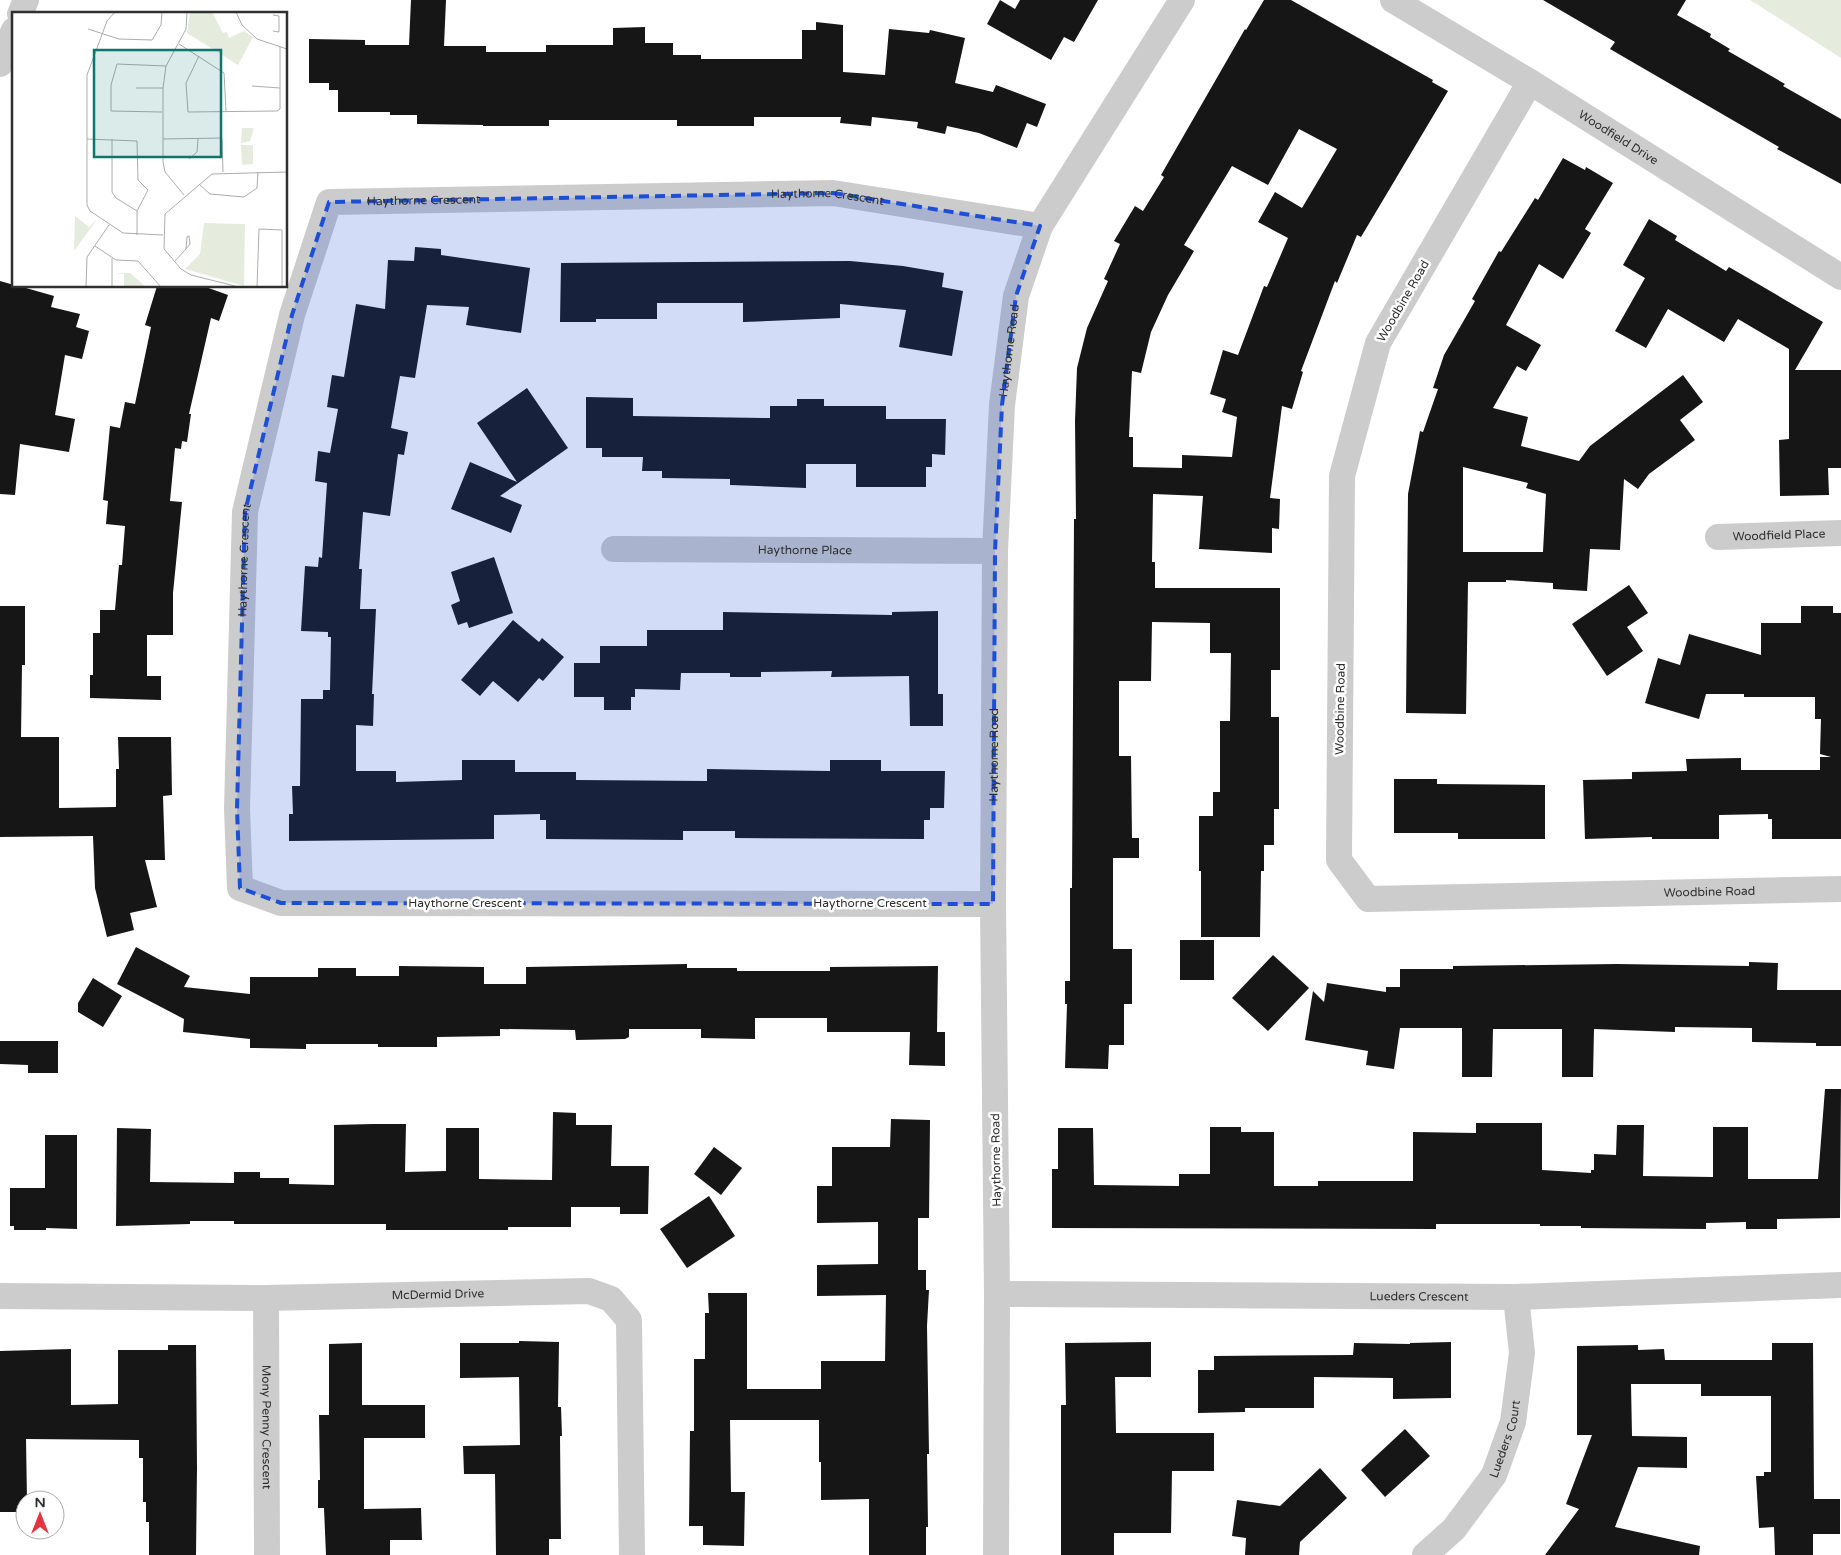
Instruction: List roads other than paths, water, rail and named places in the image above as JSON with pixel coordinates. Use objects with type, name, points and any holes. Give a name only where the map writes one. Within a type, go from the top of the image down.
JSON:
[{"type":"street","points":[[21,12],[26,0]]},
{"type":"street","name":"Haythorne Road","points":[[996,1555],[997,1294],[993,904],[995,551],[1002,405],[1016,296],[1040,226],[1182,0]]},
{"type":"street","name":"Woodfield Drive","points":[[1393,0],[1530,82],[1841,276]]},
{"type":"street","points":[[0,64],[12,35]]},
{"type":"street","name":"Woodbine Road","points":[[1530,82],[1378,343],[1342,476],[1339,860],[1368,899],[1841,889]]},
{"type":"street","name":"Haythorne Crescent","points":[[993,904],[281,903],[240,888],[237,809],[245,512],[292,315],[329,202],[833,193],[1040,226]]},
{"type":"street","name":"Woodfield Place","points":[[1718,536],[1841,533]]},
{"type":"street","name":"Haythorne Place","points":[[614,550],[995,551]]},
{"type":"street","name":"Lueders Crescent","points":[[997,1294],[1516,1297],[1841,1286]]},
{"type":"street","name":"McDermid Drive","points":[[0,1296],[266,1298],[589,1291],[611,1299],[630,1320],[632,1555]]},
{"type":"street","name":"Lueders Court","points":[[1425,1555],[1454,1529],[1494,1475],[1513,1422],[1522,1353],[1516,1297]]},
{"type":"street","name":"Mony Penny Crescent","points":[[266,1298],[267,1555]]}]
